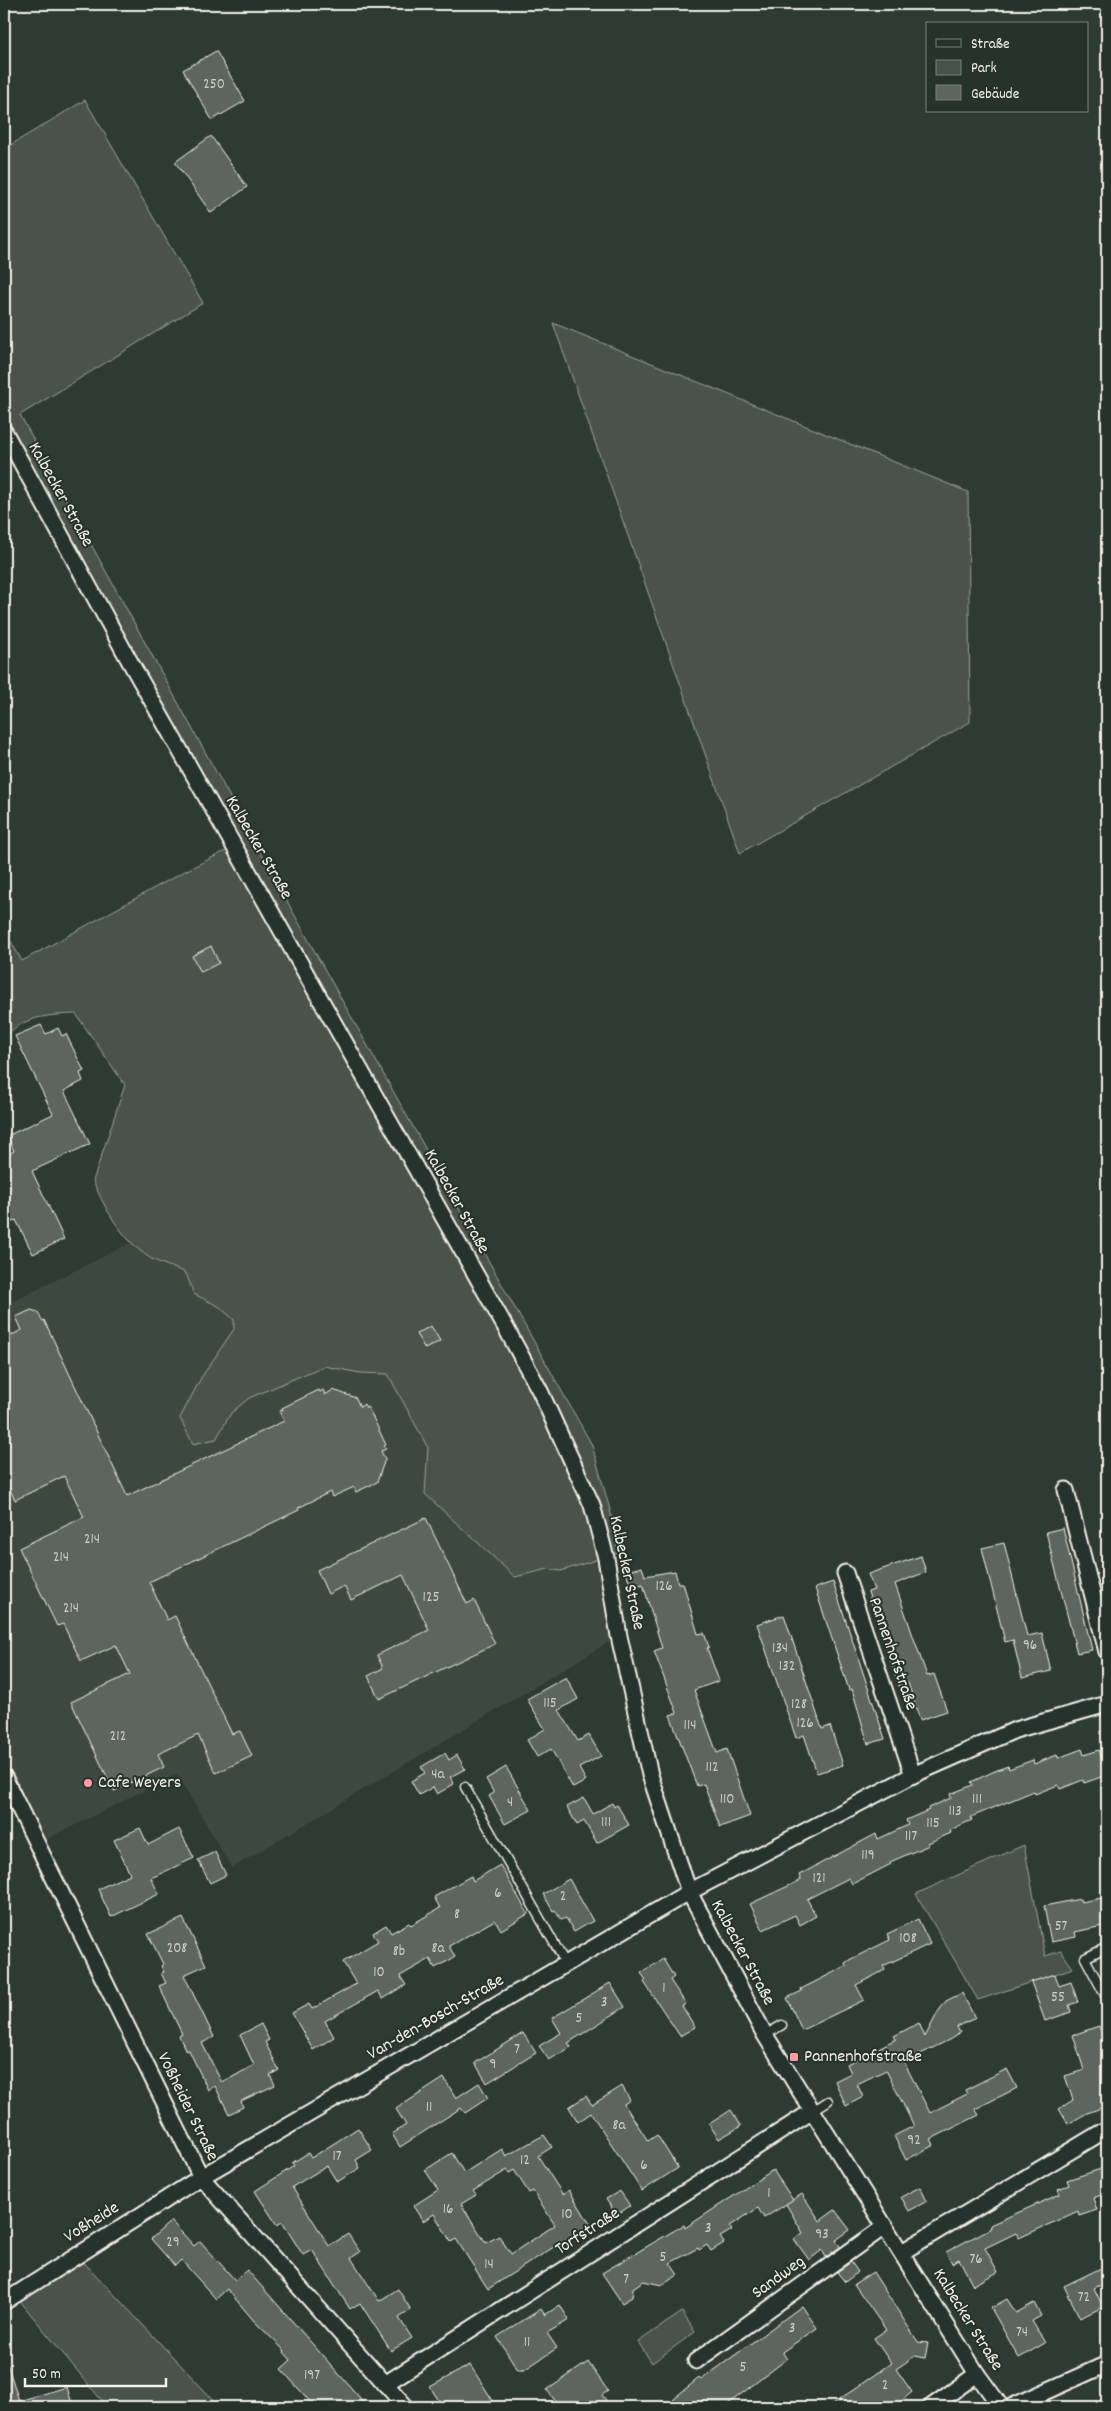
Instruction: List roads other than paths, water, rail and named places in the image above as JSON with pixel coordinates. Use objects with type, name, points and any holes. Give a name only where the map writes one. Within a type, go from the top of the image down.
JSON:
[{"type":"street","name":"Kalbecker Straße","points":[[4,431],[129,660],[507,1330],[540,1391],[582,1480],[592,1505],[606,1558],[634,1708],[650,1775],[689,1892],[765,2035],[811,2112],[902,2252],[977,2374],[1001,2407]]},
{"type":"street","points":[[1066,1490],[1107,1652]]},
{"type":"street","name":"Pannenhofstraße","points":[[845,1573],[913,1775]]},
{"type":"street","points":[[689,1892],[913,1775],[1015,1730],[1107,1704]]},
{"type":"street","name":"Voßheider Straße","points":[[4,1777],[201,2177],[406,2407]]},
{"type":"street","name":"Van-den-Bosch-Straße","points":[[201,2177],[689,1892]]},
{"type":"street","name":"Torfstraße","points":[[385,2384],[811,2112]]},
{"type":"street","points":[[902,2252],[1107,2129]]},
{"type":"street","name":"Voßheide","points":[[4,2302],[201,2177]]},
{"type":"street","name":"Sandweg","points":[[696,2361],[884,2227]]},
{"type":"street","points":[[1011,2407],[1107,2364]]},
{"type":"street","points":[[931,2407],[977,2374]]},
{"type":"lane","points":[[465,1787],[566,1964]]},
{"type":"lane","points":[[1107,1946],[1085,1958],[1107,1999]]},
{"type":"lane","name":"Kalbecker Straße","points":[[765,2035],[782,2025]]},
{"type":"lane","points":[[811,2112],[828,2102]]},
{"type":"place","name":"Cafe Weyers","points":[[88,1783]]},
{"type":"place","name":"Pannenhofstraße","points":[[794,2057]]}]
